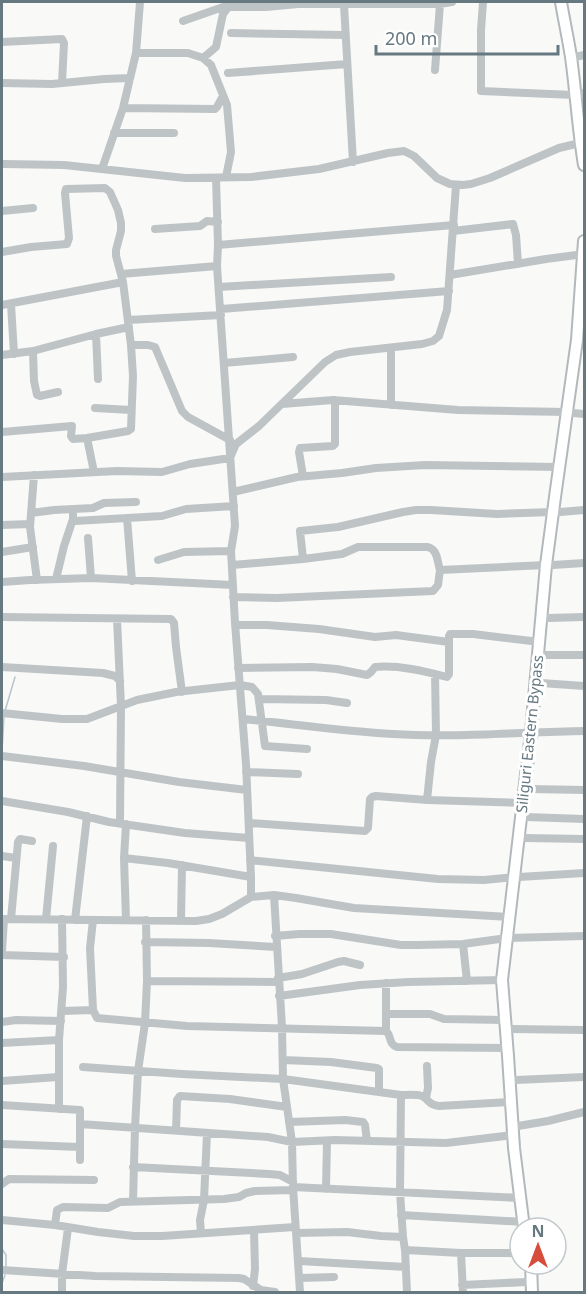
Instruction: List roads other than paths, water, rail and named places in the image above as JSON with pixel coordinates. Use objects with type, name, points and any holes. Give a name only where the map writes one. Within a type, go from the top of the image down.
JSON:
[{"type":"main road","points":[[556,2],[566,59],[580,94],[585,165]]},
{"type":"main road","points":[[561,2],[573,76]]},
{"type":"main road","name":"Siliguri Eastern Bypass","points":[[525,1216],[519,1149],[511,1102],[508,1048],[507,979],[510,917],[530,789],[540,642],[564,469],[585,241]]},
{"type":"main road","name":"Siliguri Eastern Bypass","points":[[557,512],[559,467],[580,370],[585,326]]},
{"type":"main road","name":"Siliguri Eastern Bypass","points":[[524,1216],[517,1183],[516,1080],[502,980],[517,877],[523,803],[545,655],[550,565]]},
{"type":"street","points":[[102,169],[123,108],[136,53],[140,2]]},
{"type":"street","points":[[183,21],[229,4],[266,7],[298,4],[440,4],[452,2]]},
{"type":"street","points":[[483,2],[481,91],[580,94]]},
{"type":"street","points":[[202,58],[216,47],[223,14],[229,4]]},
{"type":"street","points":[[344,4],[353,162]]},
{"type":"street","points":[[435,70],[440,4]]},
{"type":"street","points":[[231,33],[345,35]]},
{"type":"street","points":[[2,42],[62,39],[64,43],[62,83]]},
{"type":"street","points":[[136,53],[188,53],[202,58],[211,65],[227,105],[231,152],[226,177]]},
{"type":"street","points":[[571,58],[585,55]]},
{"type":"street","points":[[228,73],[347,64]]},
{"type":"street","points":[[2,83],[62,83],[130,78]]},
{"type":"street","points":[[123,108],[215,109],[224,96]]},
{"type":"street","points":[[114,133],[174,133]]},
{"type":"street","points":[[2,164],[64,165],[185,178],[262,176],[319,169],[404,151],[414,156],[437,178],[456,185],[471,184],[559,148],[583,143]]},
{"type":"street","points":[[216,177],[219,287],[235,526],[231,551],[233,597],[249,824],[250,897]]},
{"type":"street","points":[[230,458],[236,444],[259,426],[336,355],[422,344],[433,341],[439,336],[447,310],[456,185]]},
{"type":"street","points":[[2,252],[67,244],[69,238],[65,190],[105,188],[110,192],[120,215],[121,231],[116,256],[122,278],[133,376],[132,427],[130,430],[73,439],[70,426],[2,432]]},
{"type":"street","points":[[2,211],[33,208]]},
{"type":"street","points":[[155,229],[200,226],[207,221],[218,222]]},
{"type":"street","points":[[218,245],[513,224],[518,264]]},
{"type":"street","points":[[450,275],[584,254]]},
{"type":"street","points":[[2,306],[122,278],[218,266]]},
{"type":"street","points":[[219,287],[391,277]]},
{"type":"street","points":[[2,355],[33,351],[128,324],[221,312],[449,291]]},
{"type":"street","points":[[11,304],[14,354]]},
{"type":"street","points":[[96,334],[98,379]]},
{"type":"street","points":[[131,345],[148,345],[155,348],[182,411],[188,417],[230,440]]},
{"type":"street","points":[[391,348],[391,405]]},
{"type":"street","points":[[33,351],[37,395],[58,392]]},
{"type":"street","points":[[224,363],[293,357]]},
{"type":"street","points":[[282,404],[336,400],[458,410],[585,414]]},
{"type":"street","points":[[303,476],[300,448],[335,444],[336,400]]},
{"type":"street","points":[[95,408],[131,410]]},
{"type":"street","points":[[87,438],[94,472]]},
{"type":"street","points":[[2,477],[117,471],[162,472],[190,464],[230,458]]},
{"type":"street","points":[[233,492],[303,476],[376,468],[425,465],[559,467]]},
{"type":"street","points":[[34,475],[30,524],[37,580]]},
{"type":"street","points":[[31,513],[93,508],[104,503],[136,502]]},
{"type":"street","points":[[73,519],[162,516],[186,509],[234,506]]},
{"type":"street","points":[[56,579],[73,519],[73,509]]},
{"type":"street","points":[[303,559],[299,533],[301,531],[338,527],[403,512],[431,510],[479,514],[585,510]]},
{"type":"street","points":[[127,518],[132,581]]},
{"type":"street","points":[[2,525],[30,524]]},
{"type":"street","points":[[88,538],[92,578]]},
{"type":"street","points":[[2,552],[33,547]]},
{"type":"street","points":[[232,565],[342,554],[358,547],[428,547],[435,553],[440,570],[438,585],[433,591],[277,598],[233,597]]},
{"type":"street","points":[[158,560],[184,552],[231,551]]},
{"type":"street","points":[[440,570],[585,563]]},
{"type":"street","points":[[2,582],[92,578],[233,585]]},
{"type":"street","points":[[2,617],[174,620],[182,692]]},
{"type":"street","points":[[548,618],[585,617]]},
{"type":"street","points":[[117,619],[126,920]]},
{"type":"street","points":[[235,625],[319,629],[375,637],[396,635],[449,642]]},
{"type":"street","points":[[238,668],[312,667],[367,675],[375,667],[385,667],[447,677],[449,675],[449,636],[453,633],[540,642]]},
{"type":"street","points":[[545,655],[585,655]]},
{"type":"street","points":[[2,667],[103,673],[114,676],[120,681]]},
{"type":"street","points":[[427,800],[436,735],[435,674]]},
{"type":"street","points":[[541,683],[585,686]]},
{"type":"street","points":[[2,713],[87,719],[137,700],[240,685],[252,687],[258,694],[265,746],[307,749]]},
{"type":"street","points":[[260,699],[326,700],[347,703]]},
{"type":"street","points":[[243,719],[394,734],[469,735],[585,731]]},
{"type":"street","points":[[2,756],[247,790]]},
{"type":"street","points":[[246,772],[298,774]]},
{"type":"street","points":[[530,789],[585,790]]},
{"type":"street","points":[[249,824],[365,831],[368,828],[370,799],[373,796],[523,803]]},
{"type":"street","points":[[2,801],[123,824],[185,833],[249,838]]},
{"type":"street","points":[[75,920],[87,816]]},
{"type":"street","points":[[526,817],[585,819]]},
{"type":"street","points":[[524,838],[585,839]]},
{"type":"street","points":[[32,841],[18,840],[2,953],[64,957]]},
{"type":"street","points":[[46,919],[53,846]]},
{"type":"street","points":[[2,856],[16,858]]},
{"type":"street","points":[[124,858],[251,877]]},
{"type":"street","points":[[250,860],[438,879],[484,880],[585,873]]},
{"type":"street","points":[[181,921],[182,865]]},
{"type":"street","points":[[6,919],[181,921],[209,919],[250,897],[274,895],[354,908],[510,917]]},
{"type":"street","points":[[274,895],[283,1079],[292,1142],[300,1293]]},
{"type":"street","points":[[59,1109],[59,1040],[64,957],[62,920]]},
{"type":"street","points":[[93,920],[90,948],[93,1010],[97,1018],[242,1028],[386,1031]]},
{"type":"street","points":[[133,1201],[138,1071],[145,1023],[147,981],[146,920]]},
{"type":"street","points":[[275,936],[331,934],[401,945],[463,944],[509,938],[585,936]]},
{"type":"street","points":[[145,942],[276,947]]},
{"type":"street","points":[[463,944],[467,981]]},
{"type":"street","points":[[147,981],[278,980],[338,962],[344,961],[360,965]]},
{"type":"street","points":[[279,996],[386,983],[502,980]]},
{"type":"street","points":[[386,983],[386,1031],[391,1043],[397,1047],[508,1048]]},
{"type":"street","points":[[2,1022],[93,1010]]},
{"type":"street","points":[[386,1014],[430,1014],[444,1019],[585,1030]]},
{"type":"street","points":[[2,1043],[59,1040]]},
{"type":"street","points":[[283,1060],[377,1068],[380,1072],[379,1092]]},
{"type":"street","points":[[83,1066],[283,1079],[401,1095],[418,1095],[426,1098],[430,1104],[439,1107],[511,1102]]},
{"type":"street","points":[[426,1098],[427,1066]]},
{"type":"street","points":[[2,1081],[58,1077]]},
{"type":"street","points":[[516,1080],[585,1077]]},
{"type":"street","points":[[401,1095],[399,1192],[407,1293]]},
{"type":"street","points":[[176,1131],[177,1100],[180,1096],[230,1099],[287,1107]]},
{"type":"street","points":[[2,1105],[80,1110],[80,1160]]},
{"type":"street","points":[[80,1124],[267,1137],[292,1142],[446,1143],[515,1130],[585,1112]]},
{"type":"street","points":[[289,1122],[345,1120],[363,1122],[367,1141]]},
{"type":"street","points":[[201,1233],[207,1133]]},
{"type":"street","points":[[326,1189],[327,1141]]},
{"type":"street","points":[[2,1144],[80,1147]]},
{"type":"street","points":[[133,1167],[275,1174],[293,1187]]},
{"type":"street","points":[[2,1184],[9,1179],[94,1180]]},
{"type":"street","points":[[55,1225],[56,1214],[59,1208],[63,1207],[108,1208],[120,1202],[232,1198],[255,1191],[293,1187],[521,1198]]},
{"type":"street","points":[[401,1215],[508,1224]]},
{"type":"street","points":[[2,1220],[134,1236],[296,1230],[403,1237]]},
{"type":"street","points":[[62,1293],[68,1228]]},
{"type":"street","points":[[253,1286],[254,1230]]},
{"type":"street","points":[[405,1250],[508,1253]]},
{"type":"street","points":[[461,1253],[462,1289],[529,1289]]},
{"type":"street","points":[[299,1261],[406,1267]]},
{"type":"street","points":[[2,1270],[127,1277],[239,1278],[261,1290],[275,1293]]},
{"type":"street","points":[[300,1278],[334,1277]]},
{"type":"waterway","points":[[5,711],[15,677]]},
{"type":"waterway","points":[[2,751],[4,716]]},
{"type":"waterway","points":[[2,1249],[6,1255],[6,1267]]},
{"type":"waterway","points":[[2,1283],[5,1275]]}]
